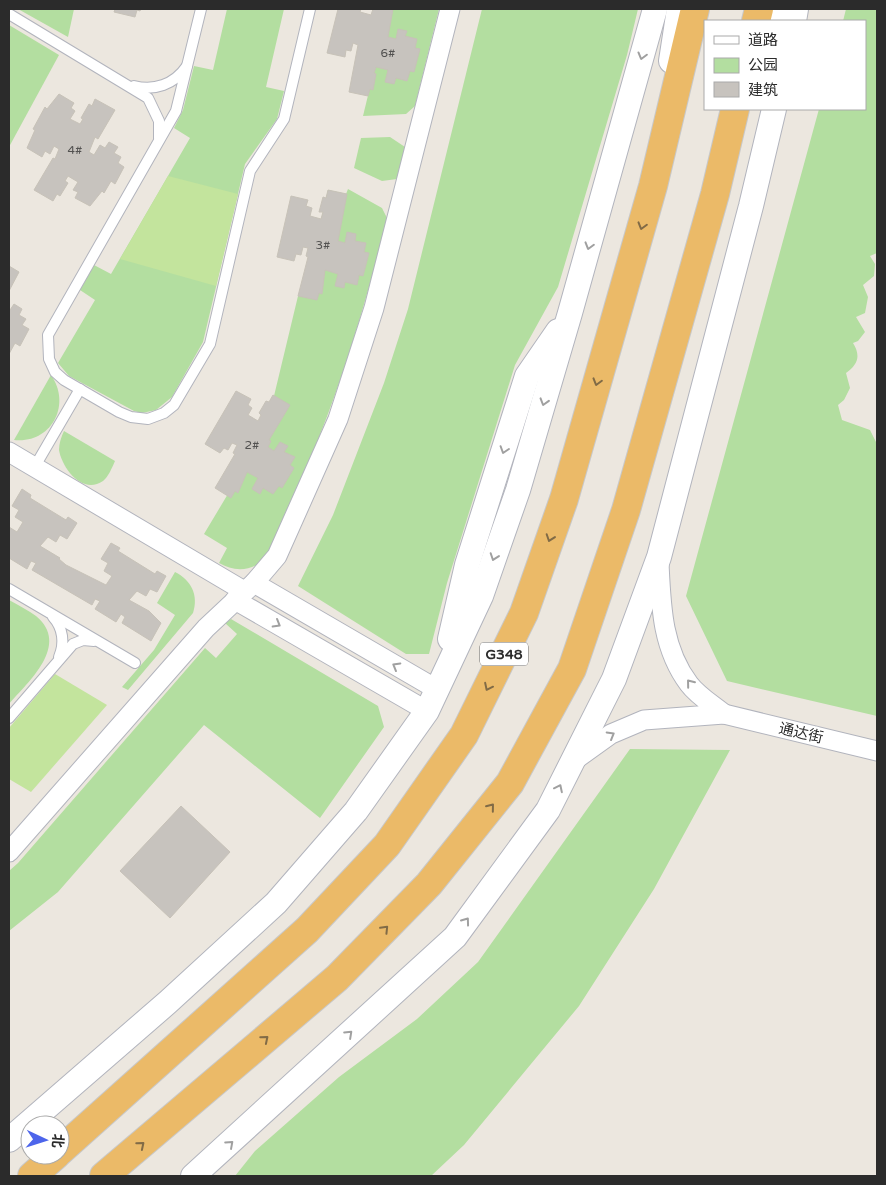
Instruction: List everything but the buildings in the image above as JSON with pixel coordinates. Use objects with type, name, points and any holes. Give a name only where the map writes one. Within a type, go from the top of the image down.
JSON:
[{"type":"highway","name":"G348","points":[[70,1142],[307,930],[388,845],[464,735],[524,614],[564,499],[653,186],[695,9]]},
{"type":"highway","points":[[104,1176],[337,978],[429,884],[510,783],[572,669],[616,538],[715,194],[735,110]]},
{"type":"highway","points":[[32,1176],[45,1165]]},
{"type":"street","points":[[9,852],[206,628],[278,556],[321,460],[353,376],[379,293],[450,9]]},
{"type":"street","points":[[9,1140],[168,1002],[276,903],[356,812],[433,700],[481,596],[515,499],[570,313],[655,9]]},
{"type":"street","points":[[653,186],[679,9]]},
{"type":"street","points":[[752,206],[762,110]]},
{"type":"street","points":[[193,1176],[455,937],[548,810],[614,679],[659,557],[752,206],[774,110]]},
{"type":"street","points":[[9,452],[433,700]]},
{"type":"street","points":[[659,557],[661,614],[670,650],[690,685],[724,714]]},
{"type":"street","points":[[244,591],[433,700]]},
{"type":"street","points":[[572,763],[611,734],[644,720],[724,714]]},
{"type":"street","name":"通达街","points":[[724,714],[877,751]]},
{"type":"lane","points":[[201,9],[176,111],[48,335],[47,351],[52,366],[59,376],[125,416],[136,418],[159,415],[170,409],[178,399],[210,344],[250,171],[284,119],[310,9]]},
{"type":"lane","points":[[9,14],[128,84],[148,98],[159,121],[157,144]]},
{"type":"lane","points":[[128,84],[143,88],[162,86],[177,77],[188,64]]},
{"type":"lane","points":[[34,468],[80,389]]},
{"type":"lane","points":[[9,589],[134,662]]},
{"type":"lane","points":[[50,614],[59,624],[62,635],[63,646],[59,658]]},
{"type":"lane","points":[[9,718],[59,658],[78,642],[88,640],[99,643]]},
{"type":"green space","points":[[18,9],[74,9],[68,37]]},
{"type":"green space","points":[[227,9],[284,9],[266,87],[284,91],[277,119],[245,164],[203,342],[172,397],[156,410],[142,413],[134,411],[69,376],[58,363],[95,300],[80,290],[94,265],[111,274],[190,138],[174,128],[183,110],[194,66],[213,70]]},
{"type":"green space","points":[[389,9],[439,9],[415,106],[406,114],[363,116]]},
{"type":"green space","points":[[482,9],[638,9],[627,55],[558,287],[515,365],[447,583],[429,654],[406,654],[298,586],[333,515],[384,383],[408,309]]},
{"type":"green space","points":[[846,9],[877,9],[877,253],[870,256],[875,264],[874,276],[863,285],[868,297],[865,313],[856,317],[865,332],[858,341],[853,343],[857,352],[857,360],[846,373],[850,388],[844,400],[838,405],[842,420],[870,430],[877,444],[877,716],[727,681],[686,596],[819,110],[866,110],[866,20],[843,20]]},
{"type":"green space","points":[[9,25],[59,55],[9,147]]},
{"type":"green space","points":[[390,137],[405,147],[397,179],[382,181],[354,168],[361,138]]},
{"type":"green space","points":[[168,176],[238,194],[216,286],[120,259]]},
{"type":"green space","points":[[348,189],[382,208],[387,218],[357,329],[333,401],[273,546],[264,559],[253,567],[238,569],[228,567],[219,563],[227,548],[204,534],[283,402],[274,396],[298,296],[303,296],[328,190],[346,194]]},
{"type":"green space","points":[[51,375],[57,387],[59,398],[58,410],[54,420],[48,429],[38,436],[27,440],[14,440]]},
{"type":"green space","points":[[64,431],[115,461],[103,481],[88,485],[74,478],[64,464],[59,450]]},
{"type":"green space","points":[[175,572],[185,579],[192,589],[195,600],[193,613],[128,690],[122,687],[154,650],[175,615],[157,603]]},
{"type":"green space","points":[[9,600],[36,616],[46,627],[49,639],[48,651],[43,663],[9,704]]},
{"type":"green space","points":[[231,619],[378,706],[384,727],[320,818],[204,725],[58,892],[9,931],[9,871],[205,648],[216,658],[237,634],[225,623]]},
{"type":"green space","points":[[55,674],[107,705],[31,792],[9,779],[9,728]]},
{"type":"green space","points":[[630,749],[730,750],[654,889],[579,1006],[464,1145],[431,1176],[235,1176],[255,1151],[339,1077],[417,1019],[478,962]]}]
